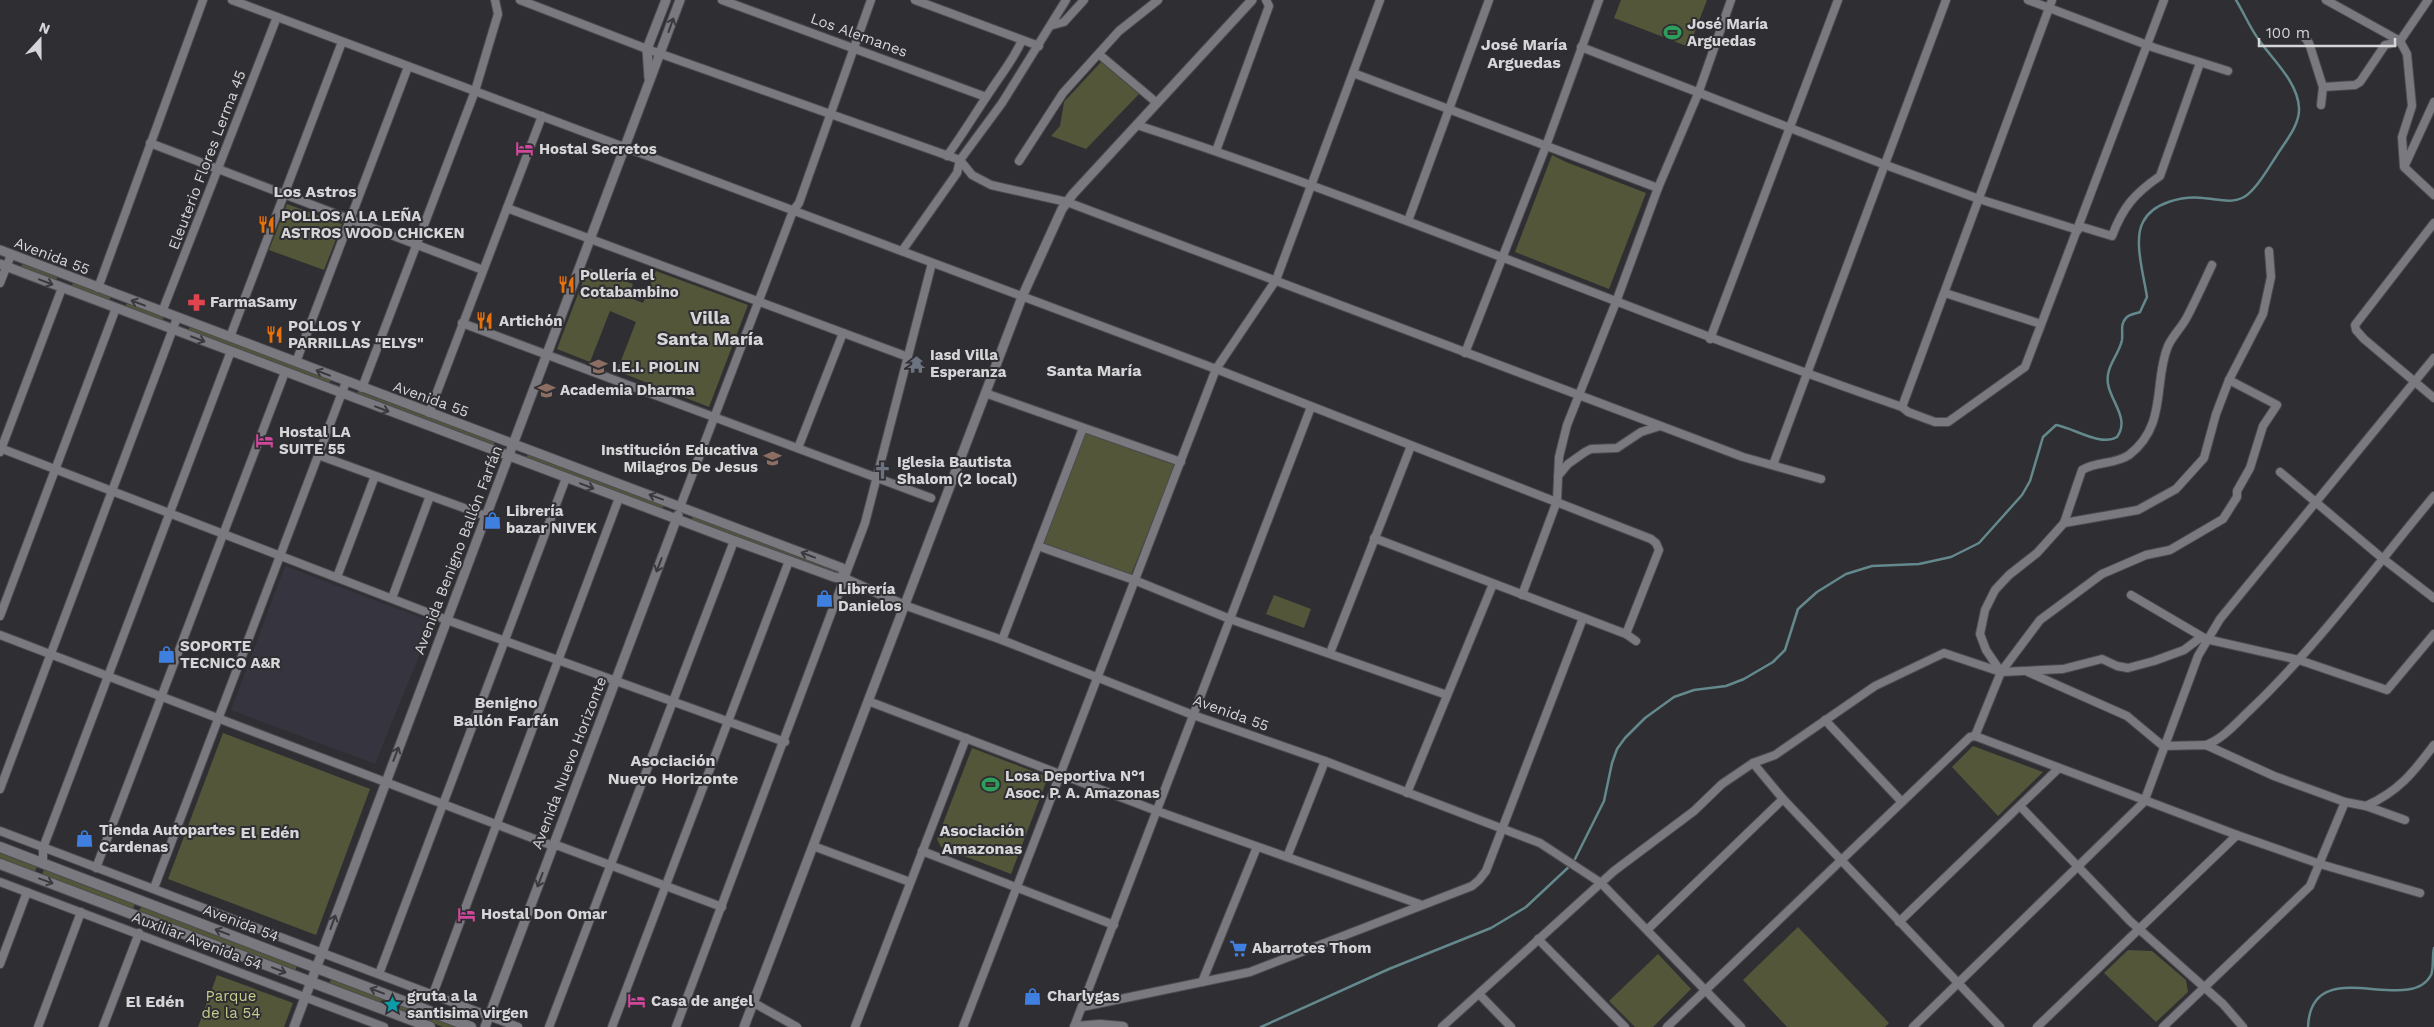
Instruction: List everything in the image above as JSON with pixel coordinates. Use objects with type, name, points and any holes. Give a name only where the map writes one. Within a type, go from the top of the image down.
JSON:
[{"type":"main road","name":"Avenida 54","points":[[0,847],[471,1027]]},
{"type":"main road","name":"Avenida 54","points":[[0,864],[430,1027]]},
{"type":"main road","points":[[1074,1027],[1100,1025],[1123,1027]]},
{"type":"street","points":[[98,288],[203,0]]},
{"type":"street","points":[[232,0],[626,147],[793,212],[1216,369],[1556,501],[1656,543],[1659,550],[1626,634]]},
{"type":"street","points":[[362,388],[475,91],[498,14],[495,0]]},
{"type":"street","points":[[520,0],[830,116],[960,160],[972,175],[991,185],[1067,202],[1660,426],[1773,465],[1821,478]]},
{"type":"street","points":[[649,84],[647,49],[666,0]]},
{"type":"street","name":"Avenida Benigno Ballón Farfán","points":[[294,1027],[680,0]]},
{"type":"street","name":"Los Alemanes","points":[[722,0],[986,97]]},
{"type":"street","points":[[680,507],[758,301],[793,212],[799,203],[871,0]]},
{"type":"street","points":[[915,0],[1039,46]]},
{"type":"street","points":[[902,251],[956,173],[960,160],[1002,103],[1053,25],[1066,0]]},
{"type":"street","points":[[1053,25],[1064,22],[1084,0]]},
{"type":"street","points":[[1019,160],[1064,93],[1100,55],[1119,31],[1158,0]]},
{"type":"street","points":[[1216,151],[1269,6],[1266,0]]},
{"type":"street","points":[[963,1027],[1216,369],[1276,280],[1380,0]]},
{"type":"street","points":[[1408,221],[1489,0]]},
{"type":"street","points":[[1465,353],[1546,146],[1599,0]]},
{"type":"street","points":[[1522,595],[1556,501],[1557,477],[1567,425],[1616,302],[1658,188],[1698,94],[1731,0]]},
{"type":"street","points":[[1710,338],[1838,0]]},
{"type":"street","points":[[1773,465],[1883,164],[1946,0]]},
{"type":"street","points":[[2028,0],[2050,4],[2200,63],[2228,71]]},
{"type":"street","points":[[1137,125],[1312,185],[1710,338],[1902,407],[1908,412],[1940,422],[1948,422],[2025,367],[2164,0]]},
{"type":"street","points":[[2326,0],[2340,3],[2400,41],[2407,54],[2412,106],[2402,137],[2404,167],[2434,195]]},
{"type":"street","points":[[2324,87],[2356,85],[2360,82],[2385,45],[2400,41],[2428,0]]},
{"type":"street","points":[[744,1027],[1022,297],[1062,209],[1247,2]]},
{"type":"street","points":[[1902,407],[2050,4]]},
{"type":"street","name":"Eleuterio Flores Lerma 45","points":[[162,312],[277,17]]},
{"type":"street","points":[[2301,32],[2308,43],[2324,87],[2321,105]]},
{"type":"street","points":[[947,156],[976,117],[986,97],[1011,63],[1022,40]]},
{"type":"street","points":[[230,337],[342,42]]},
{"type":"street","points":[[1581,47],[1698,94],[1791,127],[1883,164],[1979,199],[2112,236],[2120,213],[2144,186],[2160,176],[2200,63]]},
{"type":"street","points":[[1100,55],[1157,103]]},
{"type":"street","points":[[296,362],[408,67]]},
{"type":"street","points":[[1353,73],[1658,188]]},
{"type":"street","points":[[2404,167],[2434,102]]},
{"type":"street","points":[[429,413],[542,116]]},
{"type":"street","points":[[150,143],[483,270]]},
{"type":"street","points":[[507,208],[908,357]]},
{"type":"street","points":[[2434,223],[2355,325],[2356,330],[2364,339],[2434,398]]},
{"type":"street","name":"Avenida 55","points":[[0,250],[842,568],[846,579]]},
{"type":"street","points":[[2064,523],[2138,510],[2176,489],[2204,458],[2228,380],[2263,314],[2271,277],[2269,251]]},
{"type":"street","points":[[0,283],[3,265],[11,255]]},
{"type":"street","points":[[676,1027],[846,579],[878,478],[932,263]]},
{"type":"street","name":"Avenida 55","points":[[3,265],[734,541],[838,578],[846,579],[904,605],[1002,640],[1193,715],[1325,761],[1503,828],[1553,850],[1601,883],[1648,929],[1741,1027]]},
{"type":"street","points":[[2001,672],[1986,650],[1980,634],[1985,610],[1995,590],[2009,575],[2037,553],[2064,523],[2082,470],[2110,464],[2128,455],[2138,446],[2152,425],[2160,399],[2168,346],[2186,318],[2212,265]]},
{"type":"street","points":[[62,288],[0,450],[57,469],[276,553],[280,557],[447,620],[785,742]]},
{"type":"street","points":[[1945,293],[2041,324]]},
{"type":"street","points":[[0,616],[57,469],[116,308]]},
{"type":"street","points":[[0,789],[177,318]]},
{"type":"street","points":[[462,323],[931,498]]},
{"type":"street","points":[[798,448],[843,334]]},
{"type":"street","points":[[43,864],[44,848],[230,351]]},
{"type":"street","points":[[1913,1027],[2144,802],[2163,746],[2206,640],[2220,619],[2434,358]]},
{"type":"street","points":[[96,868],[286,372]]},
{"type":"street","points":[[1976,736],[2001,672],[2040,620],[2102,574],[2146,555],[2170,550],[2208,530],[2228,513],[2250,468],[2263,426],[2277,405],[2228,380]]},
{"type":"street","points":[[154,888],[346,382]]},
{"type":"street","points":[[985,393],[1181,462]]},
{"type":"street","points":[[1074,1027],[1312,407]]},
{"type":"street","points":[[1557,477],[1568,464],[1591,449],[1617,448],[1641,432],[1660,426]]},
{"type":"street","points":[[1002,640],[1083,428]]},
{"type":"street","points":[[1330,654],[1411,446]]},
{"type":"street","points":[[318,454],[486,516]]},
{"type":"street","points":[[2280,472],[2382,558],[2434,598]]},
{"type":"street","points":[[337,577],[375,476]]},
{"type":"street","points":[[379,974],[566,478]]},
{"type":"street","points":[[392,598],[430,496]]},
{"type":"street","points":[[2026,671],[2127,716],[2163,746],[2206,745],[2218,740],[2269,692],[2299,660],[2434,496]]},
{"type":"street","points":[[432,994],[619,498]]},
{"type":"street","name":"Avenida Nuevo Horizonte","points":[[485,1027],[680,507]]},
{"type":"street","points":[[1374,538],[1626,634],[1636,641]]},
{"type":"street","points":[[550,1027],[734,541]]},
{"type":"street","points":[[1038,546],[1134,580],[1230,619],[1446,695]]},
{"type":"street","points":[[612,1027],[788,560]]},
{"type":"street","points":[[1407,793],[1493,584]]},
{"type":"street","points":[[2131,595],[2206,640]]},
{"type":"street","points":[[1082,1008],[1250,972],[1472,886],[1486,871],[1583,618]]},
{"type":"street","points":[[1442,1027],[1622,864],[1694,810],[1722,784],[1753,763],[1774,755],[1875,686],[1944,653],[2001,672],[2062,668],[2102,659],[2128,668],[2184,650],[2200,638],[2299,660],[2387,690],[2434,634]]},
{"type":"street","points":[[0,636],[553,846],[559,846],[722,907]]},
{"type":"street","points":[[868,701],[1157,811],[1422,905]]},
{"type":"street","points":[[1825,720],[1902,802]]},
{"type":"street","points":[[1667,1027],[1970,737],[1976,736],[2144,802],[2320,864],[2420,893]]},
{"type":"street","points":[[854,1027],[966,738]]},
{"type":"street","points":[[2206,745],[2274,776],[2345,802],[2366,806],[2405,820]]},
{"type":"street","points":[[2366,806],[2390,795],[2420,764],[2434,745]]},
{"type":"street","points":[[1287,858],[1325,761]]},
{"type":"street","points":[[1753,763],[1784,799],[1899,922],[2000,1027]]},
{"type":"street","points":[[1899,922],[2059,768]]},
{"type":"street","points":[[1648,929],[1784,799]]},
{"type":"street","points":[[2163,1027],[2310,886],[2345,802]]},
{"type":"street","points":[[2020,806],[2139,929],[2223,1004],[2243,1027]]},
{"type":"street","points":[[0,831],[518,1027]]},
{"type":"street","points":[[2037,1027],[2237,835]]},
{"type":"street","points":[[813,846],[910,882]]},
{"type":"street","points":[[1202,982],[1257,847]]},
{"type":"street","points":[[922,851],[1114,924]]},
{"type":"street","name":"Auxiliar Avenida 54","points":[[0,882],[384,1027]]},
{"type":"street","points":[[0,964],[27,892]]},
{"type":"street","points":[[38,1027],[81,912]]},
{"type":"street","points":[[103,1027],[138,934]]},
{"type":"street","points":[[1538,939],[1625,1027]]},
{"type":"street","points":[[1480,994],[1511,1027]]},
{"type":"street","points":[[754,1003],[797,1027]]},
{"type":"street","points":[[359,1027],[362,1019]]},
{"type":"shaded area","points":[[285,566],[433,622],[375,764],[231,710]]},
{"type":"green space","name":"José María Arguedas","points":[[1621,0],[1707,0],[1689,47],[1614,18]]},
{"type":"green space","points":[[1101,62],[1139,94],[1086,149],[1051,136],[1060,126],[1064,102]]},
{"type":"green space","points":[[1552,155],[1646,193],[1609,289],[1515,252]]},
{"type":"green space","points":[[287,204],[342,224],[324,270],[269,250]]},
{"type":"green space","points":[[23,263],[57,277],[56,281],[21,267]]},
{"type":"green space","points":[[588,268],[633,284],[628,297],[643,303],[656,271],[748,305],[709,407],[617,371],[636,322],[610,311],[590,362],[557,349]]},
{"type":"green space","points":[[73,283],[111,297],[109,301],[71,287]]},
{"type":"green space","points":[[127,303],[164,317],[162,321],[125,307]]},
{"type":"green space","points":[[190,326],[331,380],[329,384],[188,331]]},
{"type":"green space","points":[[358,391],[495,442],[493,446],[357,395]]},
{"type":"green space","points":[[1085,433],[1175,465],[1131,575],[1043,543]]},
{"type":"green space","points":[[528,454],[664,505],[662,510],[526,458]]},
{"type":"green space","points":[[693,516],[835,569],[834,573],[691,520]]},
{"type":"green space","points":[[1274,595],[1311,609],[1304,628],[1266,614]]},
{"type":"green space","points":[[223,733],[370,789],[316,935],[168,879]]},
{"type":"green space","points":[[1973,746],[2043,772],[1998,816],[1952,767]]},
{"type":"green space","points":[[972,748],[1048,777],[1011,874],[941,847],[937,839]]},
{"type":"green space","points":[[0,852],[37,866],[35,872],[0,859]]},
{"type":"green space","points":[[44,869],[135,903],[133,909],[42,875]]},
{"type":"green space","points":[[142,905],[297,966],[295,971],[139,911]]},
{"type":"green space","points":[[1798,927],[1889,1023],[1885,1027],[1787,1027],[1743,980]]},
{"type":"green space","points":[[2128,950],[2152,951],[2186,980],[2188,992],[2156,1022],[2104,973]]},
{"type":"green space","points":[[1658,954],[1691,989],[1653,1027],[1635,1027],[1609,1001]]},
{"type":"green space","name":"Parque de la 54","points":[[217,975],[293,1003],[284,1027],[198,1027]]},
{"type":"green space","points":[[331,979],[392,1002],[390,1007],[329,985]]},
{"type":"green space","points":[[401,1004],[461,1027],[443,1027],[399,1010]]},
{"type":"waterway","points":[[1261,1027],[1389,969],[1491,928],[1526,907],[1573,863],[1604,801],[1617,749],[1645,718],[1674,697],[1694,690],[1726,686],[1744,679],[1773,662],[1785,650],[1798,609],[1817,592],[1846,574],[1872,566],[1919,564],[1951,557],[1979,543],[2022,495],[2030,481],[2043,437],[2056,425],[2103,440],[2117,437],[2122,424],[2108,384],[2108,372],[2122,340],[2124,320],[2140,312],[2147,297],[2139,248],[2140,230],[2143,222],[2148,215],[2161,205],[2178,199],[2195,198],[2229,201],[2249,194],[2262,178],[2291,133],[2299,114],[2298,98],[2294,89],[2284,71],[2256,35],[2236,0]]},
{"type":"waterway","points":[[2308,1027],[2313,1005],[2325,993],[2342,988],[2403,990],[2420,986],[2431,975],[2434,948]]},
{"type":"place","name":"José María Arguedas","points":[[1673,33]]},
{"type":"place","name":"Hostal Secretos","points":[[525,149]]},
{"type":"place","name":"POLLOS A LA LEÑA ASTROS WOOD CHICKEN","points":[[267,225]]},
{"type":"place","name":"Pollería el Cotabambino","points":[[566,284]]},
{"type":"place","name":"FarmaSamy","points":[[196,302]]},
{"type":"place","name":"Artichón","points":[[485,321]]},
{"type":"place","name":"POLLOS Y PARRILLAS \"ELYS\"","points":[[274,335]]},
{"type":"place","name":"Iasd Villa Esperanza","points":[[916,364]]},
{"type":"place","name":"I.E.I. PIOLIN","points":[[598,367]]},
{"type":"place","name":"Academia Dharma","points":[[546,390]]},
{"type":"place","name":"Hostal LA SUITE 55","points":[[265,441]]},
{"type":"place","name":"Institución Educativa Milagros De Jesus","points":[[772,459]]},
{"type":"place","name":"Iglesia Bautista Shalom (2 local)","points":[[883,471]]},
{"type":"place","name":"Librería bazar NIVEK","points":[[492,520]]},
{"type":"place","name":"Librería Danielos","points":[[824,598]]},
{"type":"place","name":"SOPORTE TECNICO A&R","points":[[166,655]]},
{"type":"place","name":"Losa Deportiva N°1 Asoc. P. A. Amazonas","points":[[991,785]]},
{"type":"place","name":"Tienda Autopartes Cardenas","points":[[85,839]]},
{"type":"place","name":"Hostal Don Omar","points":[[467,914]]},
{"type":"place","name":"Abarrotes Thom","points":[[1238,948]]},
{"type":"place","name":"Charlygas","points":[[1033,996]]},
{"type":"place","name":"Casa de angel","points":[[637,1001]]},
{"type":"place","name":"gruta a la santisima virgen","points":[[393,1005]]},
{"type":"district","name":"José María Arguedas","points":[[1524,53]]},
{"type":"district","name":"Los Astros","points":[[315,191]]},
{"type":"district","name":"Villa Santa María","points":[[710,327]]},
{"type":"district","name":"Santa María","points":[[1094,370]]},
{"type":"district","name":"Benigno Ballón Farfán","points":[[506,711]]},
{"type":"district","name":"Asociación Nuevo Horizonte","points":[[673,769]]},
{"type":"district","name":"El Edén","points":[[270,832]]},
{"type":"district","name":"Asociación Amazonas","points":[[982,839]]},
{"type":"district","name":"El Edén","points":[[155,1001]]}]
